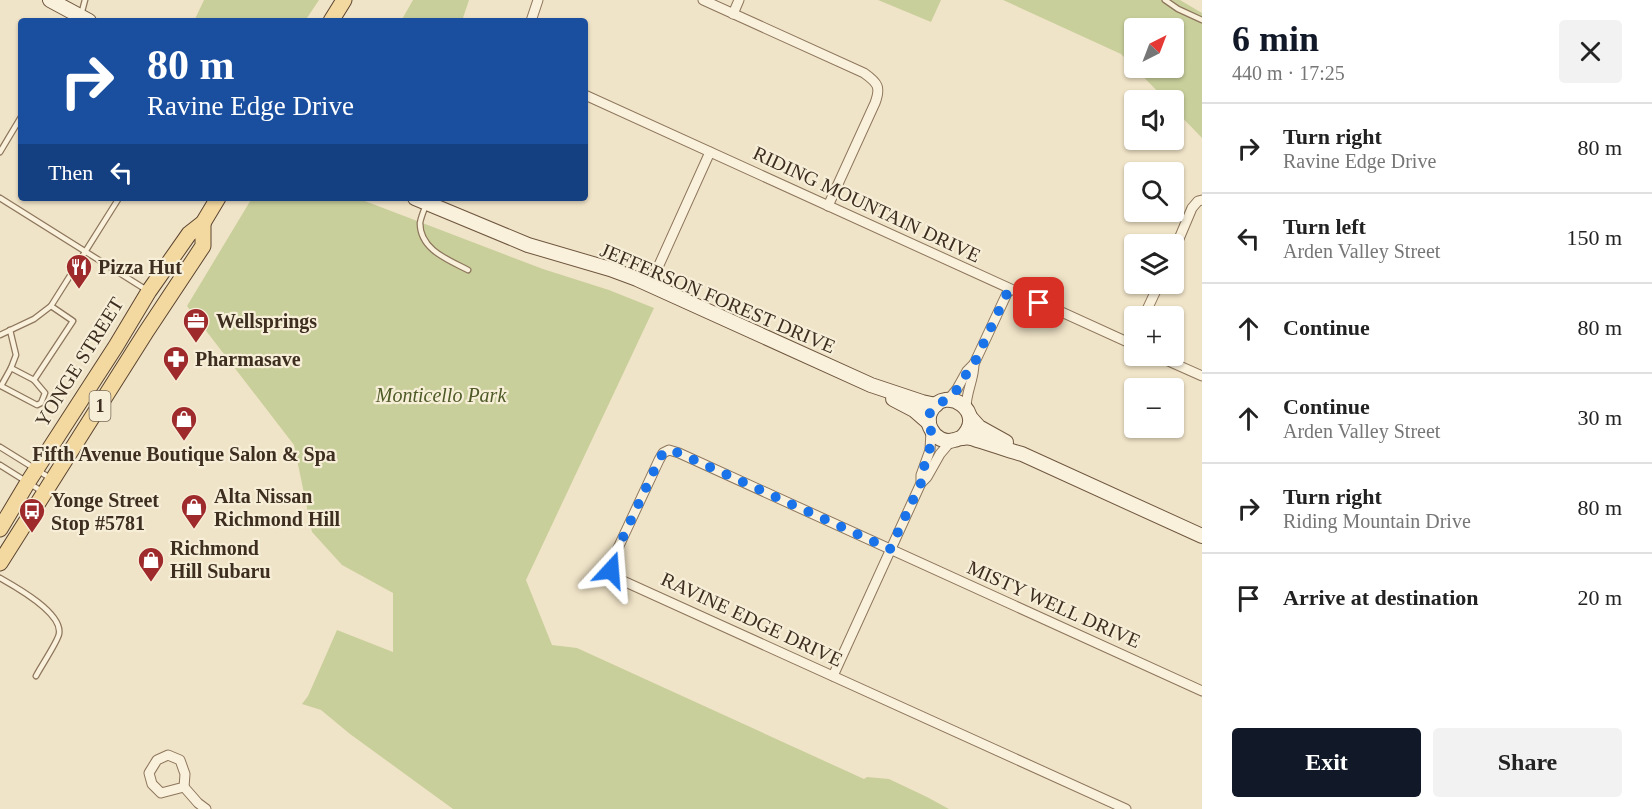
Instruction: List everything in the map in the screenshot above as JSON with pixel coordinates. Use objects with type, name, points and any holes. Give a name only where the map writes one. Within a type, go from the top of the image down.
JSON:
[{"type":"main road","points":[[333,18],[344,0]]},
{"type":"main road","name":"YONGE STREET","points":[[0,530],[149,291],[189,234],[203,223],[216,201]]},
{"type":"main road","name":"YONGE STREET","points":[[0,563],[203,246],[203,223]]},
{"type":"street","points":[[50,0],[80,18]]},
{"type":"street","points":[[532,18],[538,0]]},
{"type":"street","points":[[703,0],[864,73],[878,86],[875,103],[828,206]]},
{"type":"street","points":[[733,14],[740,0]]},
{"type":"street","name":"RIDING MOUNTAIN DRIVE","points":[[588,96],[1009,289],[1124,339]]},
{"type":"street","points":[[650,285],[710,152]]},
{"type":"street","points":[[1181,234],[1192,208],[1202,200]]},
{"type":"street","name":"JEFFERSON FOREST DRIVE","points":[[423,201],[528,245],[610,269],[650,285],[871,385],[914,410],[930,427]]},
{"type":"street","points":[[921,483],[921,475],[930,450],[930,413],[957,389],[967,371],[974,364],[1009,289]]},
{"type":"street","points":[[832,676],[921,483],[940,454],[968,430],[967,396],[974,375],[974,364]]},
{"type":"street","points":[[1180,366],[1202,376]]},
{"type":"street","name":"JEFFERSON FOREST DRIVE","points":[[871,385],[922,402],[942,402]]},
{"type":"street","points":[[942,402],[958,401],[979,427],[1022,454],[1202,536]]},
{"type":"street","points":[[930,427],[939,438],[975,439],[1003,450],[1022,454]]},
{"type":"street","name":"RAVINE EDGE DRIVE","points":[[890,549],[669,450],[663,453],[659,460],[614,556],[611,570],[621,580],[1126,809]]},
{"type":"street","name":"MISTY WELL DRIVE","points":[[890,549],[1202,691]]},
{"type":"street","points":[[184,788],[161,793],[152,784],[149,773],[157,760],[168,755],[180,760],[185,774],[184,788],[206,809]]},
{"type":"lane","points":[[82,18],[85,0]]},
{"type":"lane","points":[[1165,0],[1202,20]]},
{"type":"lane","points":[[0,152],[18,122]]},
{"type":"lane","points":[[0,198],[149,291]]},
{"type":"lane","points":[[0,335],[34,319],[51,306],[117,201]]},
{"type":"lane","points":[[421,201],[420,222],[424,239],[432,249],[468,270]]},
{"type":"lane","points":[[34,380],[74,321],[51,306]]},
{"type":"lane","points":[[10,330],[16,355],[1,386],[37,405],[41,403],[45,393],[34,380],[11,368]]},
{"type":"lane","points":[[0,447],[53,479]]},
{"type":"lane","points":[[0,465],[44,493]]},
{"type":"lane","points":[[0,578],[29,594],[57,620],[59,634],[36,676]]},
{"type":"green space","points":[[204,0],[319,0],[307,18],[195,18]]},
{"type":"green space","points":[[413,0],[469,0],[463,18],[403,18]]},
{"type":"green space","points":[[878,0],[941,0],[931,22]]},
{"type":"green space","points":[[1003,0],[1180,0],[1202,13],[1202,138],[1184,119],[1184,90],[1156,90],[1145,78],[1184,78],[1184,18],[1124,18],[1124,57]]},
{"type":"green space","name":"Monticello Park","points":[[250,201],[365,201],[543,269],[609,290],[654,308],[526,580],[552,645],[577,648],[864,779],[867,777],[889,779],[949,809],[453,809],[350,734],[321,710],[302,704],[308,696],[337,630],[393,652],[393,593],[342,565],[312,532],[294,445],[187,306]]},
{"type":"place","name":"Pizza Hut","points":[[79,290]]},
{"type":"place","name":"Wellsprings","points":[[196,344]]},
{"type":"place","name":"Pharmasave","points":[[176,382]]},
{"type":"place","name":"Fifth Avenue Boutique Salon & Spa","points":[[184,442]]},
{"type":"place","name":"Alta Nissan Richmond Hill","points":[[194,530]]},
{"type":"place","name":"Yonge Street Stop #5781","points":[[32,534]]},
{"type":"place","name":"Richmond Hill Subaru","points":[[151,583]]},
{"type":"route","points":[[611,570],[611,563],[659,460],[663,453],[669,450],[890,549],[921,483],[921,475],[930,450],[932,431],[929,418],[934,406],[948,400],[974,364],[1009,289],[1039,303]]}]
